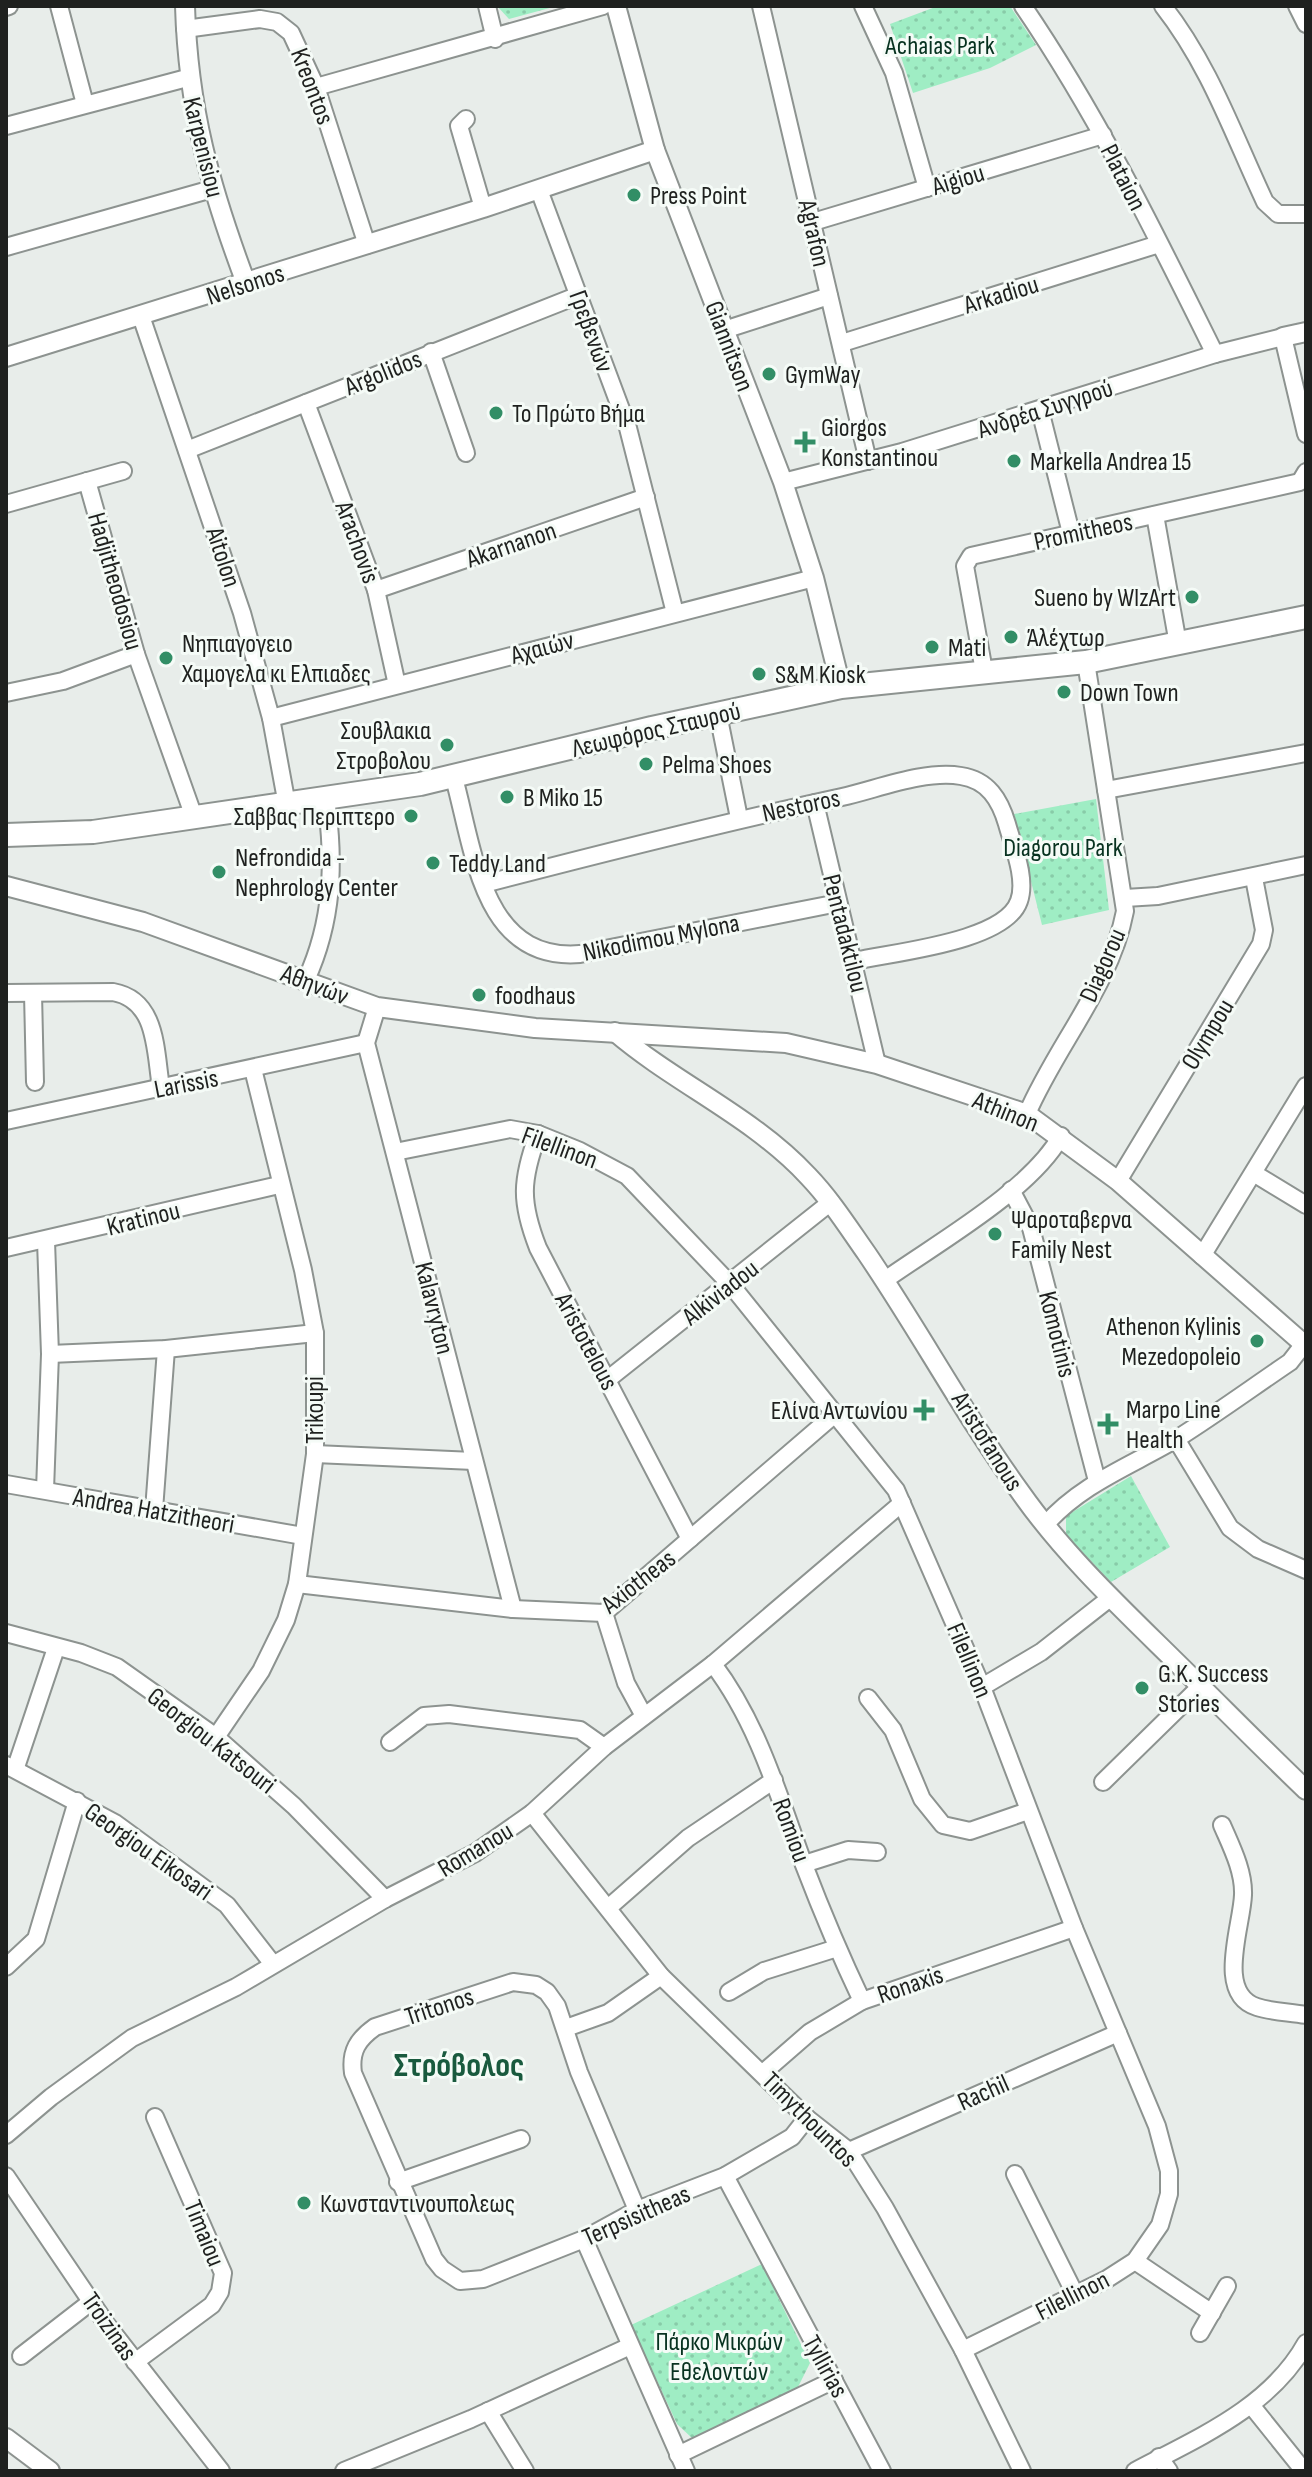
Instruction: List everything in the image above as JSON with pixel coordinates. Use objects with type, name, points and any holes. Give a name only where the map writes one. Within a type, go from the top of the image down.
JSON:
[{"type":"main road","name":"Λεωφόρος Σταυρού","points":[[6,835],[93,832],[454,778],[841,687],[1086,662],[1306,617]]},
{"type":"street","points":[[59,6],[85,104]]},
{"type":"street","name":"Karpenisiou","points":[[185,6],[187,78],[212,189],[246,283]]},
{"type":"street","points":[[487,6],[495,39]]},
{"type":"street","points":[[316,87],[495,39],[603,6]]},
{"type":"street","name":"Giannitson","points":[[616,6],[655,150],[783,482],[814,578],[841,687]]},
{"type":"street","name":"Agrafon","points":[[761,6],[868,461]]},
{"type":"street","points":[[863,6],[894,73],[927,188]]},
{"type":"street","name":"Plataion","points":[[1023,6],[1059,59],[1103,135],[1215,354]]},
{"type":"street","points":[[1163,6],[1188,37],[1216,87],[1265,202],[1278,214],[1306,214]]},
{"type":"street","points":[[1297,6],[1306,24]]},
{"type":"street","name":"Kreontos","points":[[185,29],[260,19],[277,22],[298,43],[316,87],[367,245]]},
{"type":"street","points":[[6,126],[187,78]]},
{"type":"street","points":[[466,119],[459,126],[483,208]]},
{"type":"street","name":"Aigiou","points":[[813,222],[1103,135]]},
{"type":"street","name":"Nelsonos","points":[[6,357],[367,245],[655,150]]},
{"type":"street","points":[[6,247],[212,189]]},
{"type":"street","name":"Γρεβενών","points":[[539,190],[628,428],[675,613]]},
{"type":"street","name":"Arkadiou","points":[[842,343],[1159,244]]},
{"type":"street","name":"Argolidos","points":[[187,450],[579,295]]},
{"type":"street","points":[[724,330],[829,296]]},
{"type":"street","name":"Aitolon","points":[[141,316],[224,552],[271,718],[287,805]]},
{"type":"street","name":"Ανδρέα Συγγρού","points":[[783,482],[868,461],[1215,354],[1306,332]]},
{"type":"street","points":[[1283,337],[1306,434]]},
{"type":"street","points":[[431,352],[466,453]]},
{"type":"street","name":"Arachovis","points":[[306,403],[376,590],[397,685]]},
{"type":"street","points":[[1040,410],[1071,533]]},
{"type":"street","points":[[6,504],[123,471]]},
{"type":"street","name":"Promitheos","points":[[984,671],[965,566],[971,556],[1300,482],[1306,472]]},
{"type":"street","name":"Hadjitheodosiou","points":[[87,481],[136,654],[194,817]]},
{"type":"street","name":"Akarnanon","points":[[376,590],[646,497]]},
{"type":"street","points":[[1155,515],[1178,644]]},
{"type":"street","name":"Αχαιών","points":[[271,718],[814,578]]},
{"type":"street","points":[[6,693],[63,681],[136,654]]},
{"type":"street","name":"Diagorou","points":[[1027,1114],[1113,954],[1121,931],[1125,898],[1086,662]]},
{"type":"street","points":[[718,714],[739,818]]},
{"type":"street","points":[[1106,790],[1306,753]]},
{"type":"street","name":"Nestoros","points":[[484,884],[739,818],[943,775],[963,776],[981,782],[1002,806],[1010,834],[1021,883],[1020,898],[1014,912],[1002,924],[981,933],[855,961]]},
{"type":"street","name":"Nikodimou Mylona","points":[[454,778],[492,910],[520,941],[538,951],[560,955],[838,903]]},
{"type":"street","points":[[306,980],[319,951],[332,892],[332,837],[326,799]]},
{"type":"street","name":"Pentadaktilou","points":[[815,803],[855,961],[877,1064]]},
{"type":"street","points":[[1125,898],[1150,898],[1306,865]]},
{"type":"street","name":"Olympou","points":[[1118,1181],[1261,944],[1264,930],[1254,878]]},
{"type":"street","name":"Αθηνών","points":[[6,886],[143,922],[377,1007],[535,1028],[624,1032]]},
{"type":"street","points":[[6,993],[113,992],[138,1004],[151,1023],[161,1087]]},
{"type":"street","points":[[33,993],[35,1082]]},
{"type":"street","points":[[366,1043],[377,1007]]},
{"type":"street","name":"Athinon","points":[[624,1032],[786,1043],[877,1064],[1027,1114],[1061,1136],[1118,1181],[1305,1345]]},
{"type":"street","name":"Aristofanous","points":[[624,1032],[783,1151],[831,1202],[885,1280],[1001,1464],[1045,1525],[1110,1598],[1306,1790]]},
{"type":"street","name":"Larissis","points":[[6,1121],[366,1043]]},
{"type":"street","name":"Kalavryton","points":[[366,1043],[513,1609]]},
{"type":"street","name":"Trikoupi","points":[[216,1737],[261,1671],[286,1620],[297,1584],[315,1454],[315,1333],[303,1270],[279,1185],[253,1069]]},
{"type":"street","points":[[1202,1256],[1255,1174],[1306,1086]]},
{"type":"street","name":"Filellinon","points":[[395,1152],[510,1129],[538,1134],[580,1151],[627,1176],[731,1285],[890,1480],[902,1503],[982,1687],[1074,1928],[1157,2126],[1169,2171],[1169,2194],[1160,2225],[1135,2261],[963,2350]]},
{"type":"street","name":"Aristotelous","points":[[538,1134],[526,1167],[523,1198],[538,1248],[690,1539]]},
{"type":"street","points":[[885,1280],[1011,1190],[1046,1159],[1061,1136]]},
{"type":"street","points":[[1255,1174],[1306,1205]]},
{"type":"street","name":"Kratinou","points":[[6,1248],[279,1185]]},
{"type":"street","name":"Komotinis","points":[[1011,1190],[1031,1228],[1097,1481]]},
{"type":"street","name":"Alkiviadou","points":[[607,1380],[731,1285],[831,1202]]},
{"type":"street","points":[[45,1490],[50,1354],[46,1241]]},
{"type":"street","points":[[50,1354],[166,1349],[315,1333]]},
{"type":"street","points":[[1045,1525],[1065,1503],[1097,1481],[1176,1439],[1290,1362],[1305,1345]]},
{"type":"street","points":[[154,1510],[166,1349]]},
{"type":"street","name":"Axiotheas","points":[[297,1584],[513,1609],[604,1613],[835,1414]]},
{"type":"street","points":[[1176,1439],[1230,1528],[1258,1549],[1304,1564]]},
{"type":"street","points":[[315,1454],[474,1461]]},
{"type":"street","name":"Andrea Hatzitheori","points":[[6,1484],[303,1536]]},
{"type":"street","name":"Romanou","points":[[6,2135],[132,2038],[236,1987],[385,1899],[475,1853],[532,1813],[604,1747],[713,1664],[902,1503]]},
{"type":"street","points":[[982,1687],[1041,1652],[1110,1598]]},
{"type":"street","points":[[604,1613],[626,1683],[644,1716]]},
{"type":"street","name":"Georgiou Katsouri","points":[[6,1633],[81,1653],[117,1667],[216,1737],[294,1806],[385,1899]]},
{"type":"street","points":[[11,1766],[56,1648]]},
{"type":"street","name":"Romiou","points":[[713,1664],[735,1695],[774,1780],[837,1948],[862,2001]]},
{"type":"street","points":[[1103,1782],[1201,1686]]},
{"type":"street","points":[[868,1698],[893,1730],[922,1799],[943,1825],[970,1831],[1028,1811]]},
{"type":"street","points":[[390,1742],[424,1716],[449,1714],[580,1730],[604,1747]]},
{"type":"street","name":"Georgiou Eikosari","points":[[11,1766],[115,1823],[227,1905],[272,1963]]},
{"type":"street","points":[[608,1908],[688,1838],[774,1780]]},
{"type":"street","points":[[6,1967],[36,1939],[77,1801]]},
{"type":"street","name":"Timythountos","points":[[532,1813],[661,1976],[764,2072],[807,2118],[849,2151],[885,2208],[963,2350],[1022,2471]]},
{"type":"street","points":[[1222,1825],[1242,1882],[1234,1973],[1238,1992],[1255,2007],[1306,2015]]},
{"type":"street","points":[[804,1864],[858,1848],[877,1852]]},
{"type":"street","name":"Ronaxis","points":[[764,2072],[810,2032],[862,2001],[1074,1928]]},
{"type":"street","points":[[729,1992],[741,1982],[764,1971],[837,1948]]},
{"type":"street","points":[[566,2028],[608,2013],[661,1976]]},
{"type":"street","name":"Tritonos","points":[[451,2277],[434,2259],[353,2073],[354,2048],[375,2027],[523,1982],[547,1992],[566,2028],[579,2072],[637,2210]]},
{"type":"street","name":"Rachil","points":[[849,2151],[1118,2033]]},
{"type":"street","name":"Timaiou","points":[[135,2362],[212,2305],[220,2292],[223,2273],[155,2117]]},
{"type":"street","name":"Terpsisitheas","points":[[451,2277],[460,2281],[483,2279],[584,2239],[637,2210],[725,2176],[792,2137],[807,2118]]},
{"type":"street","points":[[398,2182],[521,2139]]},
{"type":"street","points":[[1015,2174],[1075,2294]]},
{"type":"street","name":"Troizinas","points":[[6,2176],[135,2362],[221,2471]]},
{"type":"street","name":"Tyllirias","points":[[725,2176],[882,2471]]},
{"type":"street","points":[[584,2239],[628,2347],[686,2471]]},
{"type":"street","points":[[1135,2261],[1212,2313]]},
{"type":"street","points":[[1200,2333],[1227,2286]]},
{"type":"street","points":[[21,2356],[92,2301]]},
{"type":"street","points":[[1135,2471],[1164,2464],[1251,2405],[1278,2383],[1306,2343]]},
{"type":"street","points":[[344,2471],[488,2411],[628,2347]]},
{"type":"street","points":[[678,2455],[834,2380]]},
{"type":"street","points":[[1251,2405],[1304,2471]]},
{"type":"street","points":[[488,2411],[525,2471]]},
{"type":"street","points":[[6,2438],[50,2471]]},
{"type":"green space","points":[[497,6],[557,6],[509,19]]},
{"type":"green space","name":"Achaias Park","points":[[938,6],[1010,6],[1036,45],[990,68],[913,93],[890,24]]},
{"type":"green space","name":"Diagorou Park","points":[[1096,799],[1109,910],[1042,925],[1014,814]]},
{"type":"green space","points":[[1131,1476],[1170,1547],[1111,1582],[1066,1535],[1066,1516]]},
{"type":"green space","name":"Πάρκο Μικρών Εθελοντών","points":[[762,2264],[810,2363],[796,2391],[693,2439],[677,2424],[631,2325]]},
{"type":"place","name":"Press Point","points":[[634,195]]},
{"type":"place","name":"GymWay","points":[[769,374]]},
{"type":"place","name":"Το Πρώτο Βήμα","points":[[496,413]]},
{"type":"place","name":"Giorgos Konstantinou","points":[[805,442]]},
{"type":"place","name":"Markella Andrea 15","points":[[1014,461]]},
{"type":"place","name":"Sueno by WIzArt","points":[[1192,597]]},
{"type":"place","name":"Άλέχτωρ","points":[[1011,637]]},
{"type":"place","name":"Mati","points":[[932,647]]},
{"type":"place","name":"Νηπιαγογειο Χαμογελα κι Ελπιαδες","points":[[166,658]]},
{"type":"place","name":"S&M Kiosk","points":[[759,674]]},
{"type":"place","name":"Down Town","points":[[1064,692]]},
{"type":"place","name":"Σουβλακια Στροβολου","points":[[447,745]]},
{"type":"place","name":"Pelma Shoes","points":[[646,764]]},
{"type":"place","name":"B Miko 15","points":[[507,797]]},
{"type":"place","name":"Σαββας Περιπτερο","points":[[411,816]]},
{"type":"place","name":"Teddy Land","points":[[433,863]]},
{"type":"place","name":"Nefrondida - Nephrology Center","points":[[219,872]]},
{"type":"place","name":"foodhaus","points":[[479,995]]},
{"type":"place","name":"Ψαροταβερνα Family Nest","points":[[995,1234]]},
{"type":"place","name":"Athenon Kylinis Mezedopoleio","points":[[1257,1341]]},
{"type":"place","name":"Ελίνα Αντωνίου","points":[[924,1410]]},
{"type":"place","name":"Marpo Line Health","points":[[1108,1424]]},
{"type":"place","name":"G.K. Success Stories","points":[[1142,1688]]},
{"type":"place","name":"Κωνσταντινουπολεως","points":[[304,2203]]},
{"type":"district","name":"Στρόβολος","points":[[459,2064]]}]
